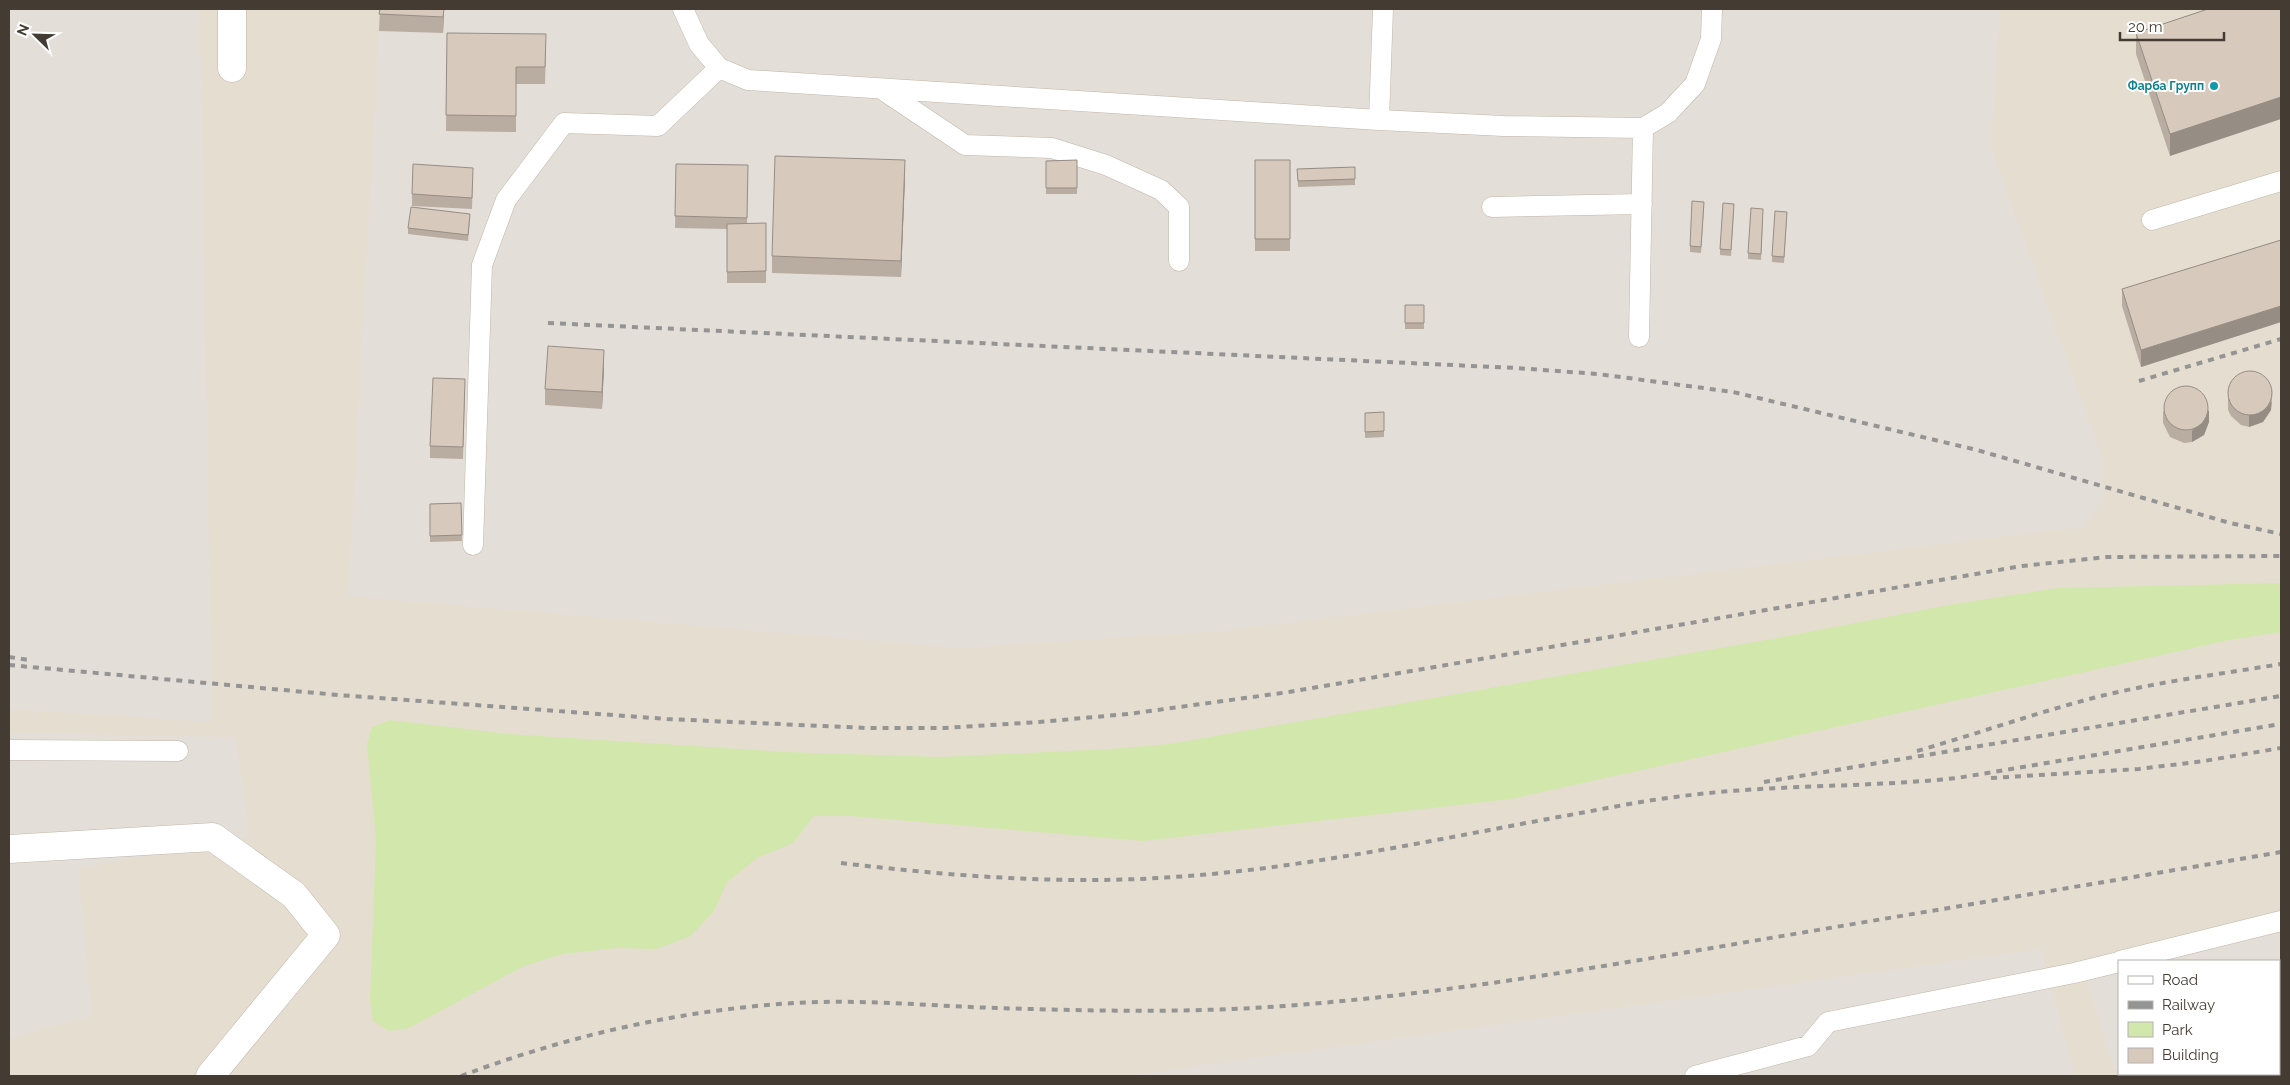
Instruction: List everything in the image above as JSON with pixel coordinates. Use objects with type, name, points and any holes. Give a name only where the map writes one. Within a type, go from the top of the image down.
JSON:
[{"type":"street","points":[[232,9],[232,68]]},
{"type":"street","points":[[9,849],[213,837],[294,895],[326,935],[210,1076]]},
{"type":"lane","points":[[683,9],[699,44],[719,68],[748,80],[1379,120],[1504,126],[1642,128],[1668,113],[1695,84],[1711,39],[1712,9]]},
{"type":"lane","points":[[1379,120],[1383,9]]},
{"type":"lane","points":[[473,545],[482,265],[506,200],[564,123],[658,126],[719,68]]},
{"type":"lane","points":[[881,89],[965,145],[1052,148],[1106,166],[1161,190],[1179,207],[1179,262]]},
{"type":"lane","points":[[1640,336],[1642,128]]},
{"type":"lane","points":[[2152,220],[2281,181]]},
{"type":"lane","points":[[1492,207],[1642,204]]},
{"type":"lane","points":[[9,750],[178,751]]},
{"type":"lane","points":[[2123,960],[2281,921]]},
{"type":"lane","points":[[1695,1076],[1808,1046],[1828,1022],[2074,974],[2118,961]]},
{"type":"shaded area","points":[[9,9],[2281,9],[2281,1076],[9,1076]]},
{"type":"shaded area","points":[[9,9],[200,9],[212,722],[9,709]]},
{"type":"shaded area","points":[[380,9],[2000,9],[1991,148],[2103,460],[2103,502],[2083,527],[1218,631],[959,648],[348,596]]},
{"type":"shaded area","points":[[9,733],[236,737],[249,836],[78,869],[92,1016],[9,1038]]},
{"type":"shaded area","points":[[2281,914],[2281,1076],[2116,1076],[2081,960]]},
{"type":"shaded area","points":[[2041,949],[2075,1076],[1124,1076]]},
{"type":"green space","points":[[2281,583],[2281,632],[2229,640],[1511,799],[1143,841],[849,816],[814,816],[793,843],[757,858],[727,882],[714,911],[691,936],[656,949],[617,948],[563,954],[524,966],[409,1028],[389,1031],[373,1021],[370,999],[376,840],[367,744],[372,727],[390,720],[509,734],[786,752],[941,757],[1110,749],[1169,744],[1777,638],[1954,604],[2058,588]]},
{"type":"building","points":[[380,9],[444,9],[443,17],[379,14]]},
{"type":"building","name":"Фарба Групп","points":[[2208,9],[2281,9],[2281,97],[2170,134],[2136,33]]},
{"type":"building","points":[[447,33],[546,34],[545,67],[516,67],[516,116],[446,115]]},
{"type":"building","points":[[775,156],[905,160],[901,261],[772,256]]},
{"type":"building","points":[[1077,160],[1077,188],[1046,188],[1046,161]]},
{"type":"building","points":[[1255,160],[1290,160],[1290,239],[1255,239]]},
{"type":"building","points":[[413,164],[473,168],[472,198],[412,194]]},
{"type":"building","points":[[676,164],[748,165],[747,218],[675,216]]},
{"type":"building","points":[[1355,167],[1355,179],[1298,181],[1297,169]]},
{"type":"building","points":[[1692,201],[1704,202],[1701,247],[1690,246]]},
{"type":"building","points":[[1723,203],[1734,204],[1731,250],[1720,249]]},
{"type":"building","points":[[411,207],[470,214],[468,235],[408,228]]},
{"type":"building","points":[[1751,208],[1763,209],[1761,254],[1748,253]]},
{"type":"building","points":[[1775,211],[1787,212],[1784,257],[1772,256]]},
{"type":"building","points":[[766,223],[766,271],[727,272],[727,224]]},
{"type":"building","points":[[2281,240],[2281,306],[2141,350],[2122,289]]},
{"type":"building","points":[[1405,305],[1424,305],[1424,323],[1405,323]]},
{"type":"building","points":[[548,346],[604,350],[602,392],[545,389]]},
{"type":"building","points":[[2250,371],[2262,375],[2268,381],[2272,393],[2268,405],[2262,411],[2250,415],[2238,411],[2232,405],[2228,393],[2232,381],[2238,375]]},
{"type":"building","points":[[433,378],[465,379],[463,447],[430,446]]},
{"type":"building","points":[[2190,386],[2202,392],[2207,399],[2207,417],[2202,424],[2195,429],[2182,430],[2174,427],[2167,420],[2164,404],[2167,396],[2174,389]]},
{"type":"building","points":[[1384,412],[1384,431],[1365,432],[1365,413]]},
{"type":"building","points":[[461,503],[462,535],[430,536],[430,504]]},
{"type":"railway","points":[[548,323],[1516,368],[1598,374],[1733,392],[1977,450],[2230,523],[2281,534]]},
{"type":"railway","points":[[2139,381],[2281,339]]},
{"type":"railway","points":[[9,665],[338,695],[667,719],[867,728],[944,728],[1128,714],[1289,692],[2022,566],[2107,557],[2281,556]]},
{"type":"railway","points":[[9,657],[29,660]]},
{"type":"railway","points":[[1917,751],[2082,701],[2131,689],[2281,664]]},
{"type":"railway","points":[[1764,782],[2281,696]]},
{"type":"railway","points":[[841,863],[924,872],[1049,880],[1132,879],[1225,873],[1375,851],[1663,799],[1746,790],[1957,778],[2281,724]]},
{"type":"railway","points":[[1991,778],[2139,769],[2204,761],[2281,748]]},
{"type":"railway","points":[[461,1076],[542,1049],[624,1027],[709,1012],[794,1003],[896,1003],[1105,1011],[1177,1010],[1284,1006],[1481,985],[1611,965],[2281,852]]},
{"type":"place","name":"Фарба Групп","points":[[2214,86]]}]
